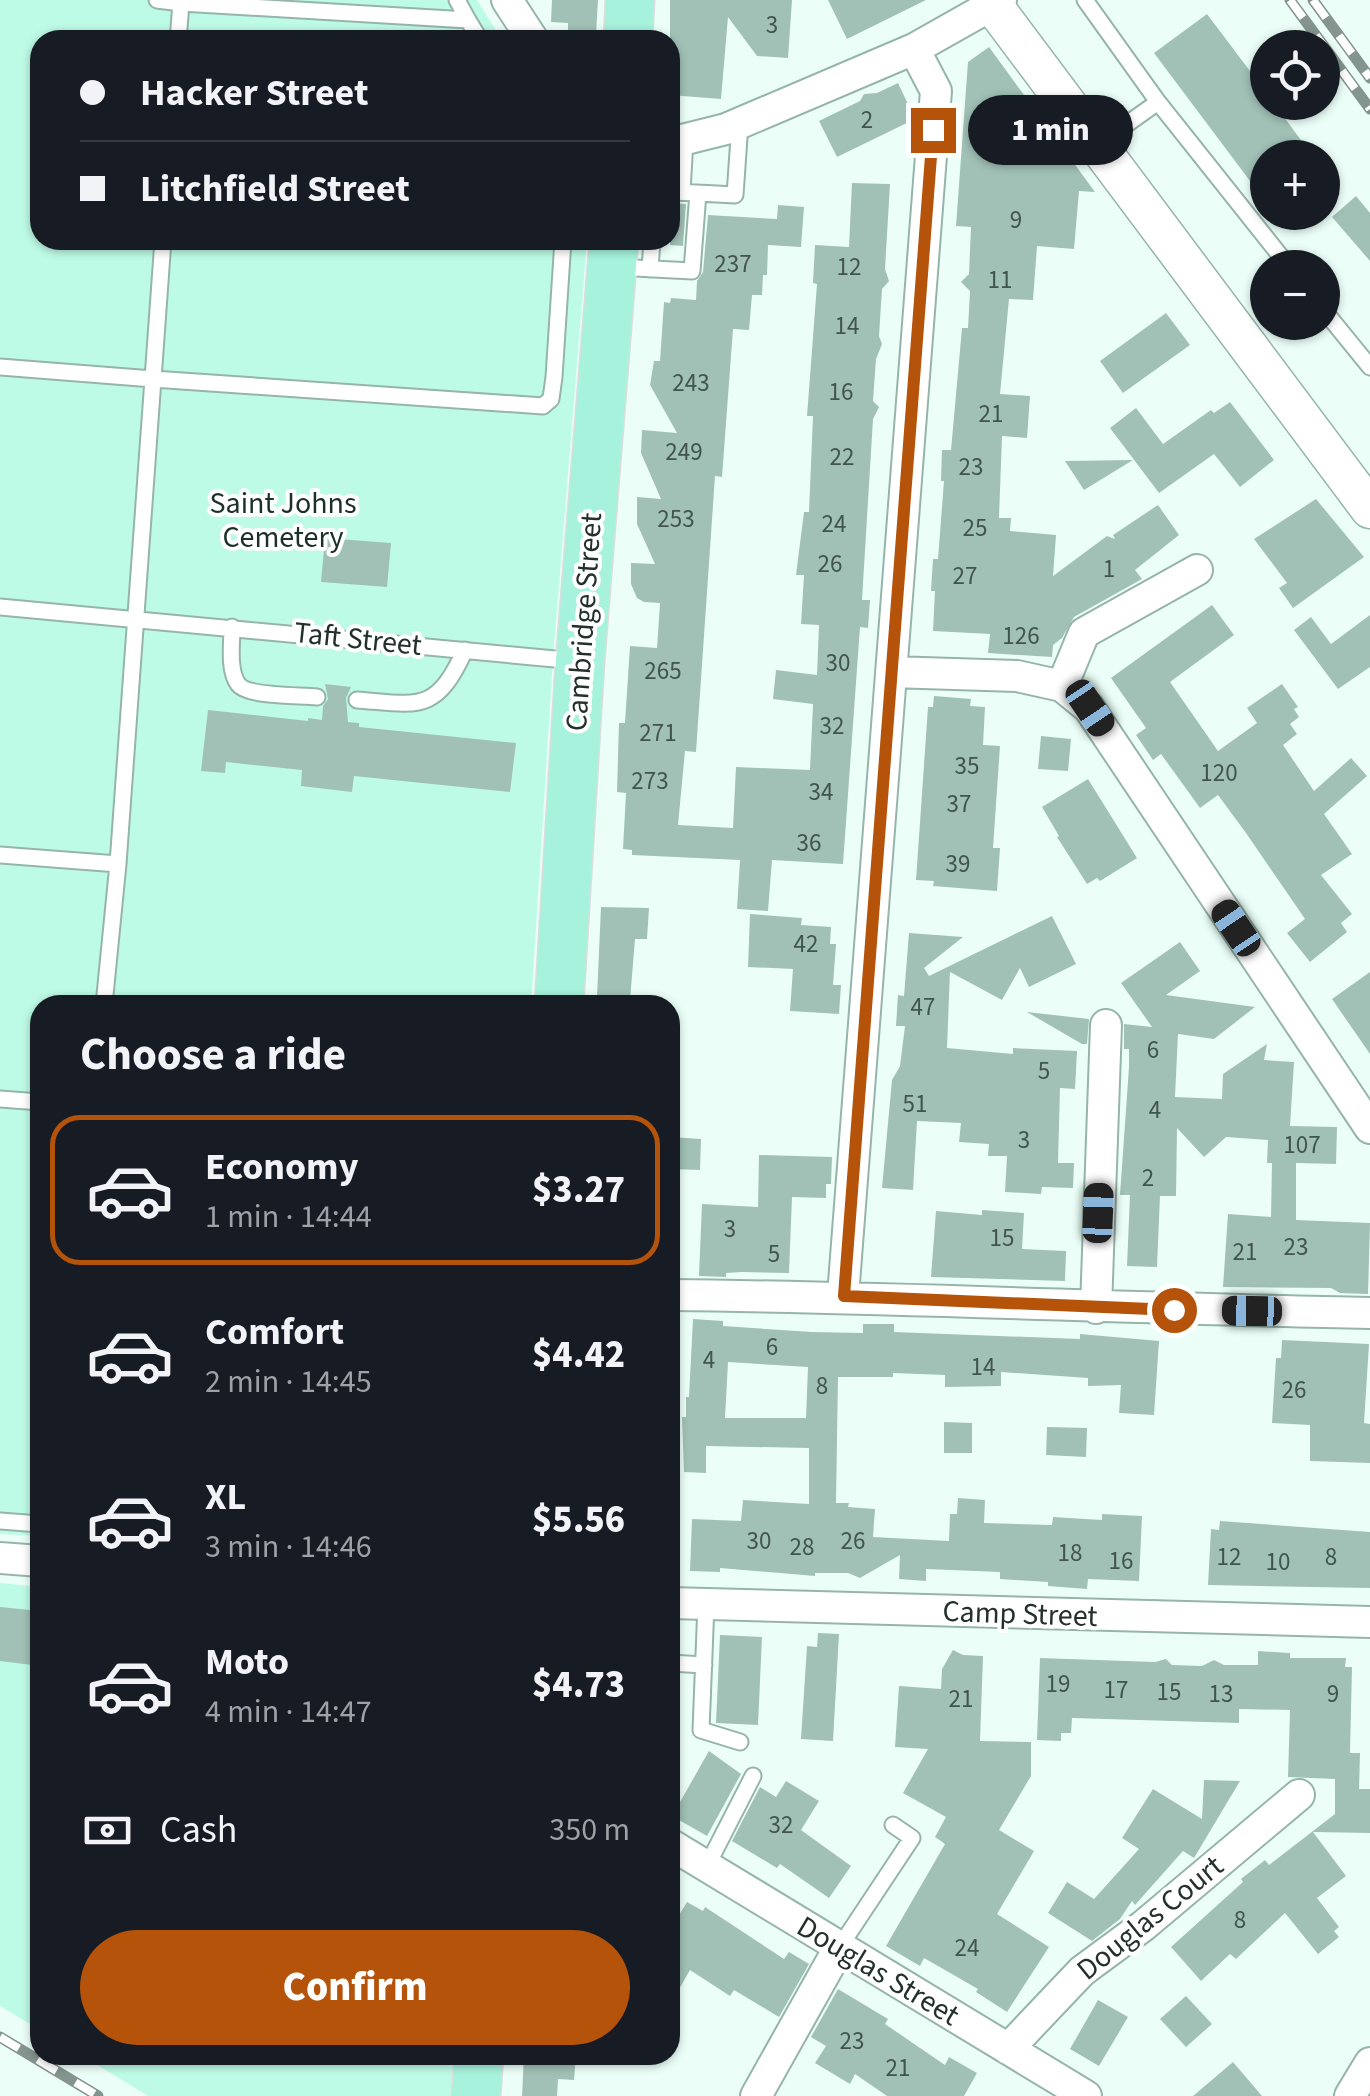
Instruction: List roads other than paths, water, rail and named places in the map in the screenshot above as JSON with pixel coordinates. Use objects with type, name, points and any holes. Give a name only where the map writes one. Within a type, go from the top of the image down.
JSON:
[{"type":"main road","points":[[628,30],[630,0]]},
{"type":"main road","name":"Cambridge Street","points":[[560,995],[580,662],[626,258]]},
{"type":"main road","points":[[476,2096],[478,2065]]},
{"type":"street","points":[[507,0],[526,30]]},
{"type":"street","points":[[680,140],[740,123],[914,49],[994,2],[1370,509]]},
{"type":"street","points":[[844,1296],[936,92],[914,49]]},
{"type":"street","points":[[1062,686],[1084,633],[1197,570]]},
{"type":"street","points":[[892,672],[1017,676],[1062,686],[1090,708],[1367,1116]]},
{"type":"street","points":[[1096,1308],[1106,1025]]},
{"type":"street","points":[[680,1295],[844,1296],[1096,1308],[1370,1313]]},
{"type":"street","points":[[0,1558],[30,1560]]},
{"type":"street","name":"Camp Street","points":[[680,1603],[1370,1622]]},
{"type":"street","name":"Douglas Court","points":[[1008,2049],[1082,1971],[1143,1926],[1299,1795]]},
{"type":"street","name":"Douglas Street","points":[[680,1850],[1086,2096]]},
{"type":"street","points":[[761,2087],[839,1948]]},
{"type":"street","points":[[1350,2096],[1370,2063]]},
{"type":"lane","points":[[157,0],[468,20]]},
{"type":"lane","points":[[457,0],[474,30]]},
{"type":"lane","points":[[1084,0],[1158,102],[1276,250]]},
{"type":"lane","points":[[179,30],[181,1]]},
{"type":"lane","points":[[1099,144],[1158,102]]},
{"type":"lane","points":[[683,192],[735,195],[740,123]]},
{"type":"lane","points":[[626,258],[692,271],[680,161]]},
{"type":"lane","points":[[105,995],[162,250]]},
{"type":"lane","points":[[0,367],[543,406],[551,399],[554,377],[562,250]]},
{"type":"lane","points":[[1340,330],[1370,367]]},
{"type":"lane","name":"Taft Street","points":[[0,607],[580,662]]},
{"type":"lane","points":[[232,627],[232,668],[238,684],[248,692],[318,696]]},
{"type":"lane","points":[[357,700],[425,702],[440,693],[454,675],[465,650]]},
{"type":"lane","points":[[0,855],[118,864]]},
{"type":"lane","points":[[0,1099],[30,1101]]},
{"type":"lane","points":[[0,1520],[30,1523]]},
{"type":"lane","points":[[706,1604],[702,1730],[740,1742]]},
{"type":"lane","points":[[680,1664],[704,1665]]},
{"type":"lane","points":[[707,1866],[753,1776]]},
{"type":"lane","points":[[839,1948],[912,1838],[893,1825]]},
{"type":"railway","points":[[1290,0],[1370,109]]},
{"type":"railway","points":[[1313,0],[1370,78]]},
{"type":"railway","points":[[0,2037],[30,2055]]},
{"type":"railway","points":[[47,2065],[98,2096]]},
{"type":"park label","name":"Saint Johns Cemetery","points":[[283,520]]}]
